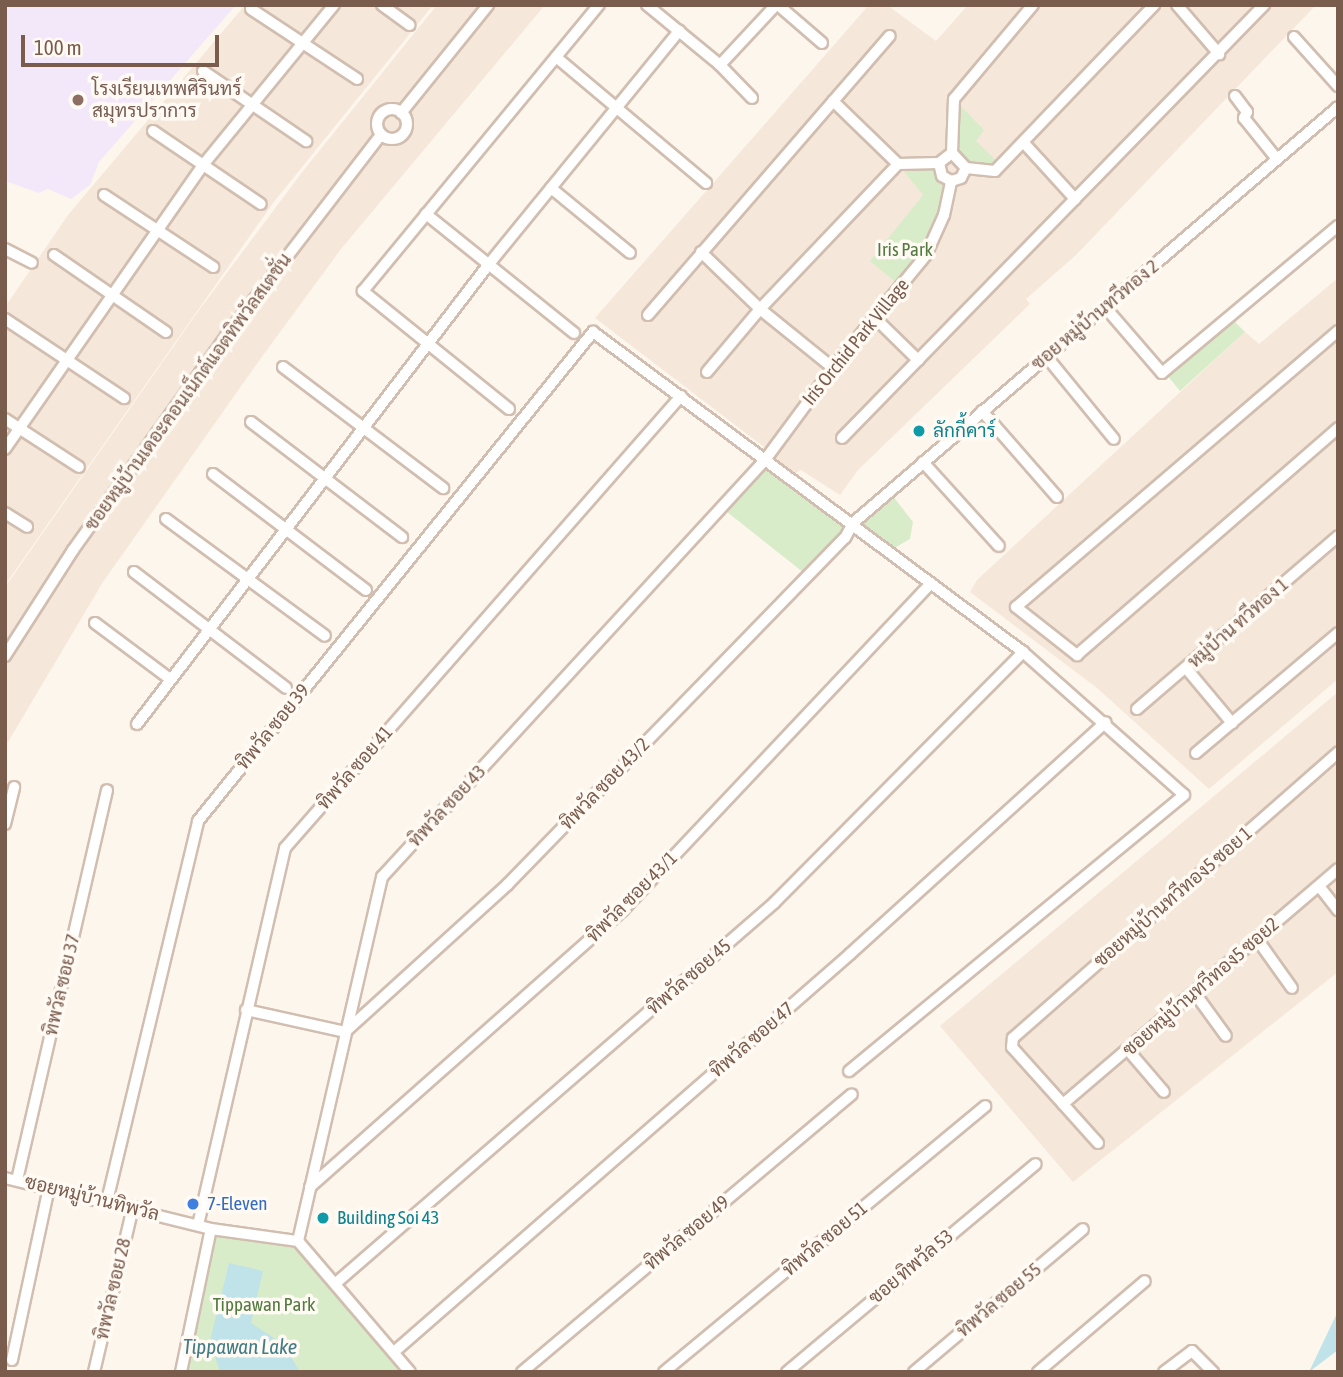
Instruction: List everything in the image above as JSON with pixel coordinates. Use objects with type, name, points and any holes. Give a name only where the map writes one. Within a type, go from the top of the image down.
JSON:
[{"type":"street","points":[[5,449],[203,164],[255,106],[334,5]]},
{"type":"street","points":[[382,5],[410,25]]},
{"type":"street","name":"ซอยหมู่บ้านเดอะคอนเน็กต์แอตทิพวัลสเตชั่น","points":[[401,113],[488,5]]},
{"type":"street","points":[[509,408],[427,345],[363,291],[599,5]]},
{"type":"street","points":[[647,5],[720,65],[752,98]]},
{"type":"street","points":[[720,65],[777,5],[822,43]]},
{"type":"street","points":[[833,101],[898,163],[939,163],[951,153],[954,99],[1033,5]]},
{"type":"street","points":[[951,153],[966,168],[995,171],[1154,5]]},
{"type":"street","points":[[1177,5],[1219,54]]},
{"type":"street","points":[[842,438],[1264,5]]},
{"type":"street","points":[[251,9],[356,79]]},
{"type":"street","points":[[137,724],[489,264],[679,31]]},
{"type":"street","points":[[648,315],[890,36]]},
{"type":"street","points":[[1294,37],[1338,86]]},
{"type":"street","points":[[556,57],[706,183]]},
{"type":"street","points":[[203,71],[306,141]]},
{"type":"street","points":[[1235,96],[1247,112],[1244,118],[1277,159]]},
{"type":"street","name":"ซอย หมู่บ้านทวีทอง 2","points":[[853,523],[1338,107]]},
{"type":"street","name":"ซอยหมู่บ้านเดอะคอนเน็กต์แอตทิพวัลสเตชั่น","points":[[5,656],[74,550],[226,336],[381,135],[380,116],[387,110],[401,113],[407,121],[403,134],[395,139],[381,135]]},
{"type":"street","points":[[153,131],[261,204]]},
{"type":"street","points":[[1024,143],[1075,199]]},
{"type":"street","points":[[707,372],[760,309],[898,163]]},
{"type":"street","points":[[939,163],[942,177],[951,181],[961,178],[966,168]]},
{"type":"street","name":"Iris Orchid Park Village","points":[[765,460],[833,368],[926,256],[944,215],[951,181]]},
{"type":"street","points":[[551,188],[631,253]]},
{"type":"street","points":[[104,195],[213,267]]},
{"type":"street","points":[[426,215],[574,333]]},
{"type":"street","points":[[1105,307],[1162,373],[1338,226]]},
{"type":"street","points":[[5,249],[32,263]]},
{"type":"street","points":[[701,252],[760,309],[833,368]]},
{"type":"street","points":[[54,255],[166,332]]},
{"type":"street","points":[[874,317],[918,359]]},
{"type":"street","points":[[5,319],[124,398]]},
{"type":"street","name":"ทิพวัล ซอย 39","points":[[107,1201],[198,821],[595,332],[681,396]]},
{"type":"street","points":[[1336,335],[1016,607],[1077,655],[1338,428]]},
{"type":"street","points":[[1046,356],[1114,439]]},
{"type":"street","points":[[283,367],[443,488]]},
{"type":"street","points":[[681,396],[1023,652],[1105,722],[1184,795],[849,1071]]},
{"type":"street","name":"ทิพวัล ซอย 41","points":[[198,1225],[285,848],[681,396]]},
{"type":"street","points":[[982,411],[1057,496]]},
{"type":"street","points":[[5,419],[79,467]]},
{"type":"street","points":[[251,422],[402,537]]},
{"type":"street","name":"ทิพวัล ซอย 43","points":[[299,1241],[382,877],[765,460]]},
{"type":"street","points":[[923,462],[999,546]]},
{"type":"street","points":[[213,474],[366,590]]},
{"type":"street","points":[[5,513],[27,527]]},
{"type":"street","points":[[166,519],[325,636]]},
{"type":"street","name":"ทิพวัล ซอย 43/2","points":[[345,1032],[507,885],[845,538],[853,523]]},
{"type":"street","name":"หมู่บ้าน ทวีทอง 1","points":[[1137,709],[1338,536]]},
{"type":"street","points":[[134,572],[286,688]]},
{"type":"street","name":"ทิพวัล ซอย 43/1","points":[[310,1187],[623,910],[931,583]]},
{"type":"street","points":[[94,622],[170,679]]},
{"type":"street","points":[[1196,753],[1338,633]]},
{"type":"street","name":"ทิพวัล ซอย 45","points":[[336,1283],[774,903],[1023,652]]},
{"type":"street","points":[[1186,668],[1232,723]]},
{"type":"street","name":"ทิพวัล ซอย 47","points":[[394,1352],[850,954],[1105,722]]},
{"type":"street","name":"ซอยหมู่บ้านทวีทอง5 ซอย 1","points":[[1063,1104],[1011,1043],[1338,752]]},
{"type":"street","points":[[5,824],[14,787]]},
{"type":"street","name":"ทิพวัล ซอย 37","points":[[17,1180],[107,790]]},
{"type":"street","name":"ซอยหมู่บ้านทวีทอง5 ซอย2","points":[[1063,1104],[1338,869]]},
{"type":"street","points":[[1319,886],[1338,910]]},
{"type":"street","points":[[1256,939],[1292,988]]},
{"type":"street","points":[[1194,992],[1226,1036]]},
{"type":"street","points":[[246,1010],[345,1032]]},
{"type":"street","points":[[1128,1050],[1164,1092]]},
{"type":"street","name":"ทิพวัล ซอย 49","points":[[522,1372],[852,1094]]},
{"type":"street","points":[[1063,1104],[1098,1143]]},
{"type":"street","name":"ทิพวัล ซอย 51","points":[[664,1372],[985,1106]]},
{"type":"street","name":"ซอย ทิพวัล 53","points":[[787,1372],[1037,1164]]},
{"type":"street","name":"ซอยหมู่บ้านทิพวัล","points":[[5,1178],[211,1228],[299,1241]]},
{"type":"street","points":[[12,1360],[49,1188]]},
{"type":"street","name":"ทิพวัล ซอย 28","points":[[93,1372],[133,1207]]},
{"type":"street","points":[[181,1372],[211,1228]]},
{"type":"street","name":"ทิพวัล ซอย 55","points":[[914,1372],[1083,1229]]},
{"type":"street","points":[[299,1241],[410,1372]]},
{"type":"street","points":[[1038,1372],[1145,1281]]},
{"type":"street","points":[[1164,1372],[1192,1351],[1213,1372]]},
{"type":"shaded area","name":"โรงเรียนเทพศิรินทร์ สมุทรปราการ","points":[[5,5],[236,5],[99,162],[90,185],[71,199],[48,189],[39,193],[5,181]]},
{"type":"shaded area","points":[[245,5],[433,5],[273,203],[5,585],[5,307],[68,215]]},
{"type":"shaded area","points":[[437,5],[545,5],[341,249],[261,358],[103,582],[5,747],[5,587],[199,310],[303,171]]},
{"type":"shaded area","points":[[869,5],[887,5],[936,41],[968,5],[1316,5],[1076,255],[1026,299],[1030,304],[858,470],[840,495],[801,470],[789,477],[764,447],[595,318]]},
{"type":"shaded area","points":[[1338,278],[1338,679],[1209,789],[1097,688],[970,592],[977,580],[1245,332],[1259,344]]},
{"type":"shaded area","points":[[1338,692],[1338,972],[1073,1182],[940,1026]]},
{"type":"green space","points":[[954,99],[984,130],[976,141],[1001,165],[995,171],[966,168],[952,153]]},
{"type":"green space","name":"Iris Park","points":[[939,163],[951,181],[926,255],[900,286],[870,261],[923,195],[898,164]]},
{"type":"green space","points":[[1234,321],[1245,332],[1180,391],[1166,374]]},
{"type":"green space","points":[[765,460],[852,523],[889,491],[913,522],[910,539],[889,551],[853,524],[808,576],[722,508]]},
{"type":"green space","name":"Tippawan Park","points":[[211,1229],[298,1241],[410,1372],[181,1372]]},
{"type":"water","name":"Tippawan Lake","points":[[229,1263],[263,1271],[251,1323],[283,1344],[300,1372],[220,1372],[210,1341]]},
{"type":"water","points":[[1338,1311],[1338,1350],[1309,1372]]},
{"type":"place","name":"โรงเรียนเทพศิรินทร์ สมุทรปราการ","points":[[78,100]]},
{"type":"place","name":"ลักกี้คาร์","points":[[919,431]]},
{"type":"place","name":"7-Eleven","points":[[193,1204]]},
{"type":"place","name":"Building Soi 43","points":[[323,1218]]}]
